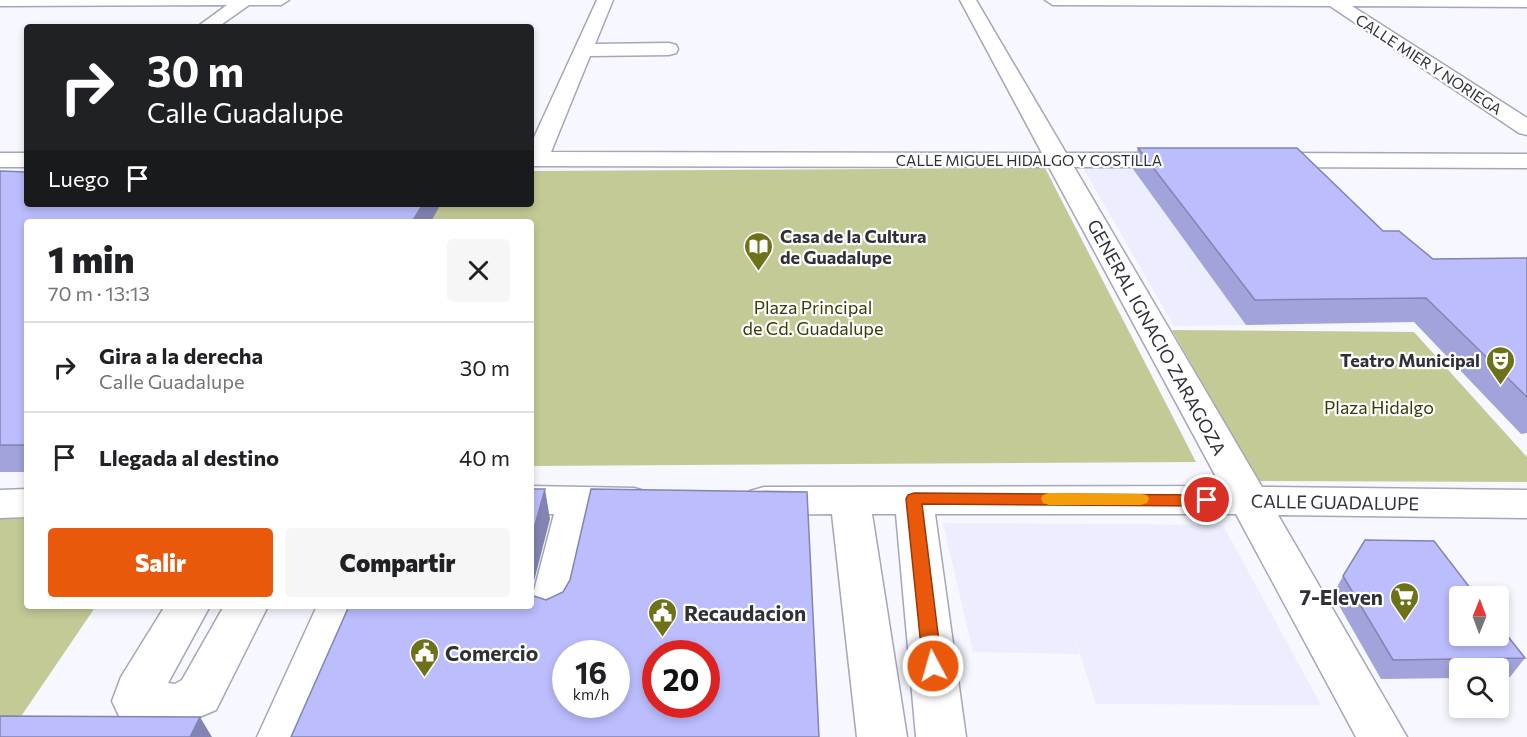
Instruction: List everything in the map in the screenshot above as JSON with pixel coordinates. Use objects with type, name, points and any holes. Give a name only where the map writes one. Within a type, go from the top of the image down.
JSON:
[{"type":"street","points":[[210,24],[245,0]]},
{"type":"street","points":[[0,1],[281,0]]},
{"type":"street","points":[[534,157],[605,0]]},
{"type":"street","name":"GENERAL IGNACIO ZARAGOZA","points":[[968,0],[1382,737]]},
{"type":"street","points":[[1053,0],[1527,2]]},
{"type":"street","name":"CALLE MIER Y NORIEGA","points":[[1332,1],[1527,128]]},
{"type":"street","points":[[583,50],[669,49]]},
{"type":"street","name":"CALLE MIGUEL HIDALGO Y COSTILLA","points":[[534,159],[1198,160]]},
{"type":"street","points":[[1245,160],[1527,161]]},
{"type":"street","points":[[914,499],[941,737]]},
{"type":"street","name":"CALLE GUADALUPE","points":[[726,501],[914,499],[1527,504]]},
{"type":"street","points":[[534,500],[670,502]]},
{"type":"street","points":[[850,500],[882,737]]},
{"type":"street","points":[[551,610],[577,501]]},
{"type":"street","points":[[0,504],[24,503]]},
{"type":"street","points":[[186,609],[138,692],[136,701],[140,704],[178,705],[199,695],[204,690],[244,609]]},
{"type":"street","points":[[282,737],[338,609]]},
{"type":"shaded area","points":[[1082,166],[1317,166],[1478,321],[1174,326]]},
{"type":"shaded area","points":[[943,523],[1223,525],[1321,705],[1096,704],[1073,631],[1079,654],[973,652]]},
{"type":"green space","name":"Plaza Principal de Cd. Guadalupe","points":[[1045,168],[1196,462],[534,466],[534,219],[433,219],[439,207],[534,207],[534,171]]},
{"type":"green space","name":"Plaza Hidalgo","points":[[1172,330],[1414,332],[1527,457],[1527,482],[1258,481]]},
{"type":"green space","points":[[0,517],[24,517],[24,609],[94,609],[7,737],[0,737]]},
{"type":"building","points":[[1138,148],[1297,148],[1383,231],[1399,231],[1433,259],[1527,258],[1527,397],[1426,298],[1255,300]]},
{"type":"building","points":[[0,171],[24,172],[24,207],[421,207],[414,219],[24,219],[24,445],[0,445]]},
{"type":"building","points":[[534,489],[545,489],[534,528]]},
{"type":"building","points":[[591,489],[807,492],[819,737],[291,737],[348,609],[534,609],[534,596],[546,600],[563,592],[570,580]]},
{"type":"building","name":"7-Eleven","points":[[1365,540],[1434,541],[1469,586],[1449,586],[1449,646],[1509,646],[1509,638],[1525,658],[1393,660],[1343,576]]},
{"type":"building","points":[[0,716],[200,717],[190,737],[0,737]]},
{"type":"slow traffic","points":[[1049,499],[1141,499]]},
{"type":"place","name":"Casa de la Cultura de Guadalupe","points":[[759,272]]},
{"type":"place","name":"Teatro Municipal","points":[[1501,386]]},
{"type":"place","name":"7-Eleven","points":[[1404,622]]},
{"type":"place","name":"Recaudacion","points":[[663,638]]},
{"type":"place","name":"Comercio","points":[[424,678]]},
{"type":"route","points":[[933,666],[914,499],[1207,500]]}]
